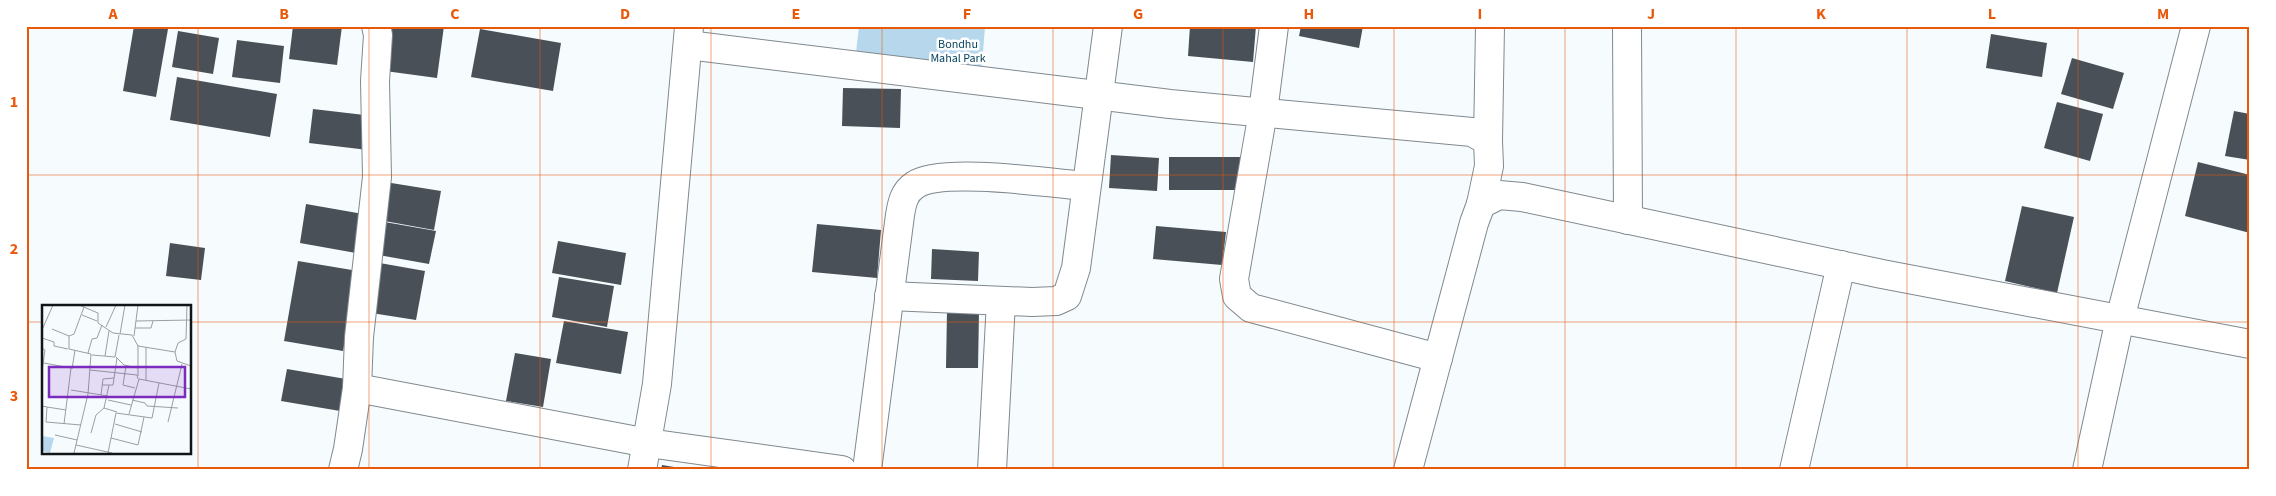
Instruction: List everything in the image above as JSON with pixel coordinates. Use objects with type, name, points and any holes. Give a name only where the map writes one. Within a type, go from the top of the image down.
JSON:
[{"type":"street","points":[[890,296],[1001,301],[1056,301],[1067,296],[1076,268],[1108,26]]},
{"type":"street","points":[[1274,26],[1264,112],[1234,279],[1237,296],[1251,308],[1438,358]]},
{"type":"street","points":[[1408,470],[1481,204],[1489,166],[1490,26]]},
{"type":"street","points":[[1627,26],[1628,220]]},
{"type":"street","points":[[2087,470],[2120,319],[2196,26]]},
{"type":"street","points":[[343,470],[357,388],[359,337],[377,176],[375,81],[378,29]]},
{"type":"street","points":[[642,470],[658,375],[689,35],[1098,95],[1472,132],[1488,141]]},
{"type":"street","points":[[867,470],[900,215],[904,197],[914,185],[928,178],[950,176],[1086,186]]},
{"type":"street","points":[[1481,204],[1499,195],[1522,197],[1841,266],[2250,344]]},
{"type":"street","points":[[1794,470],[1841,266]]},
{"type":"street","points":[[992,470],[1001,301]]},
{"type":"street","points":[[357,388],[648,443],[842,470]]},
{"type":"green space","name":"Bondhu Mahal Park","points":[[859,26],[985,26],[981,78],[855,62]]},
{"type":"building","points":[[134,26],[168,29],[156,97],[123,91]]},
{"type":"building","points":[[293,26],[342,26],[337,65],[289,59]]},
{"type":"building","points":[[391,26],[444,26],[437,78],[385,71]]},
{"type":"building","points":[[1190,26],[1256,26],[1253,62],[1188,56]]},
{"type":"building","points":[[1301,26],[1363,26],[1359,48],[1299,36]]},
{"type":"building","points":[[480,29],[561,43],[553,91],[471,77]]},
{"type":"building","points":[[178,31],[219,38],[213,74],[172,67]]},
{"type":"building","points":[[1991,34],[2047,43],[2042,77],[1986,68]]},
{"type":"building","points":[[237,40],[284,46],[280,83],[232,77]]},
{"type":"building","points":[[2072,58],[2124,73],[2113,109],[2061,94]]},
{"type":"building","points":[[177,77],[277,94],[270,137],[170,120]]},
{"type":"building","points":[[843,88],[901,89],[900,128],[842,126]]},
{"type":"building","points":[[2057,102],[2103,114],[2090,161],[2044,148]]},
{"type":"building","points":[[313,109],[373,116],[368,150],[309,143]]},
{"type":"building","points":[[2234,111],[2250,114],[2250,160],[2225,156]]},
{"type":"building","points":[[1111,155],[1159,158],[1157,191],[1109,188]]},
{"type":"building","points":[[1169,157],[1247,157],[1247,190],[1169,190]]},
{"type":"building","points":[[2198,162],[2250,175],[2250,233],[2185,216]]},
{"type":"building","points":[[385,182],[441,191],[434,230],[379,220]]},
{"type":"building","points":[[306,204],[363,214],[356,253],[300,243]]},
{"type":"building","points":[[2022,206],[2074,217],[2057,293],[2005,281]]},
{"type":"building","points":[[379,221],[436,231],[429,264],[373,254]]},
{"type":"building","points":[[817,224],[881,230],[877,278],[812,272]]},
{"type":"building","points":[[1156,226],[1226,232],[1222,265],[1153,259]]},
{"type":"building","points":[[558,241],[626,253],[621,285],[552,273]]},
{"type":"building","points":[[170,243],[205,248],[201,280],[166,276]]},
{"type":"building","points":[[932,249],[979,252],[978,281],[931,279]]},
{"type":"building","points":[[298,261],[358,271],[343,351],[284,341]]},
{"type":"building","points":[[374,262],[425,271],[416,320],[365,312]]},
{"type":"building","points":[[559,277],[614,286],[607,327],[552,317]]},
{"type":"building","points":[[947,311],[979,312],[978,368],[946,368]]},
{"type":"building","points":[[564,321],[628,332],[621,374],[556,363]]},
{"type":"building","points":[[515,353],[551,359],[543,407],[506,401]]},
{"type":"building","points":[[287,369],[352,380],[346,412],[281,401]]},
{"type":"building","points":[[662,465],[686,469],[686,470],[661,470]]}]
